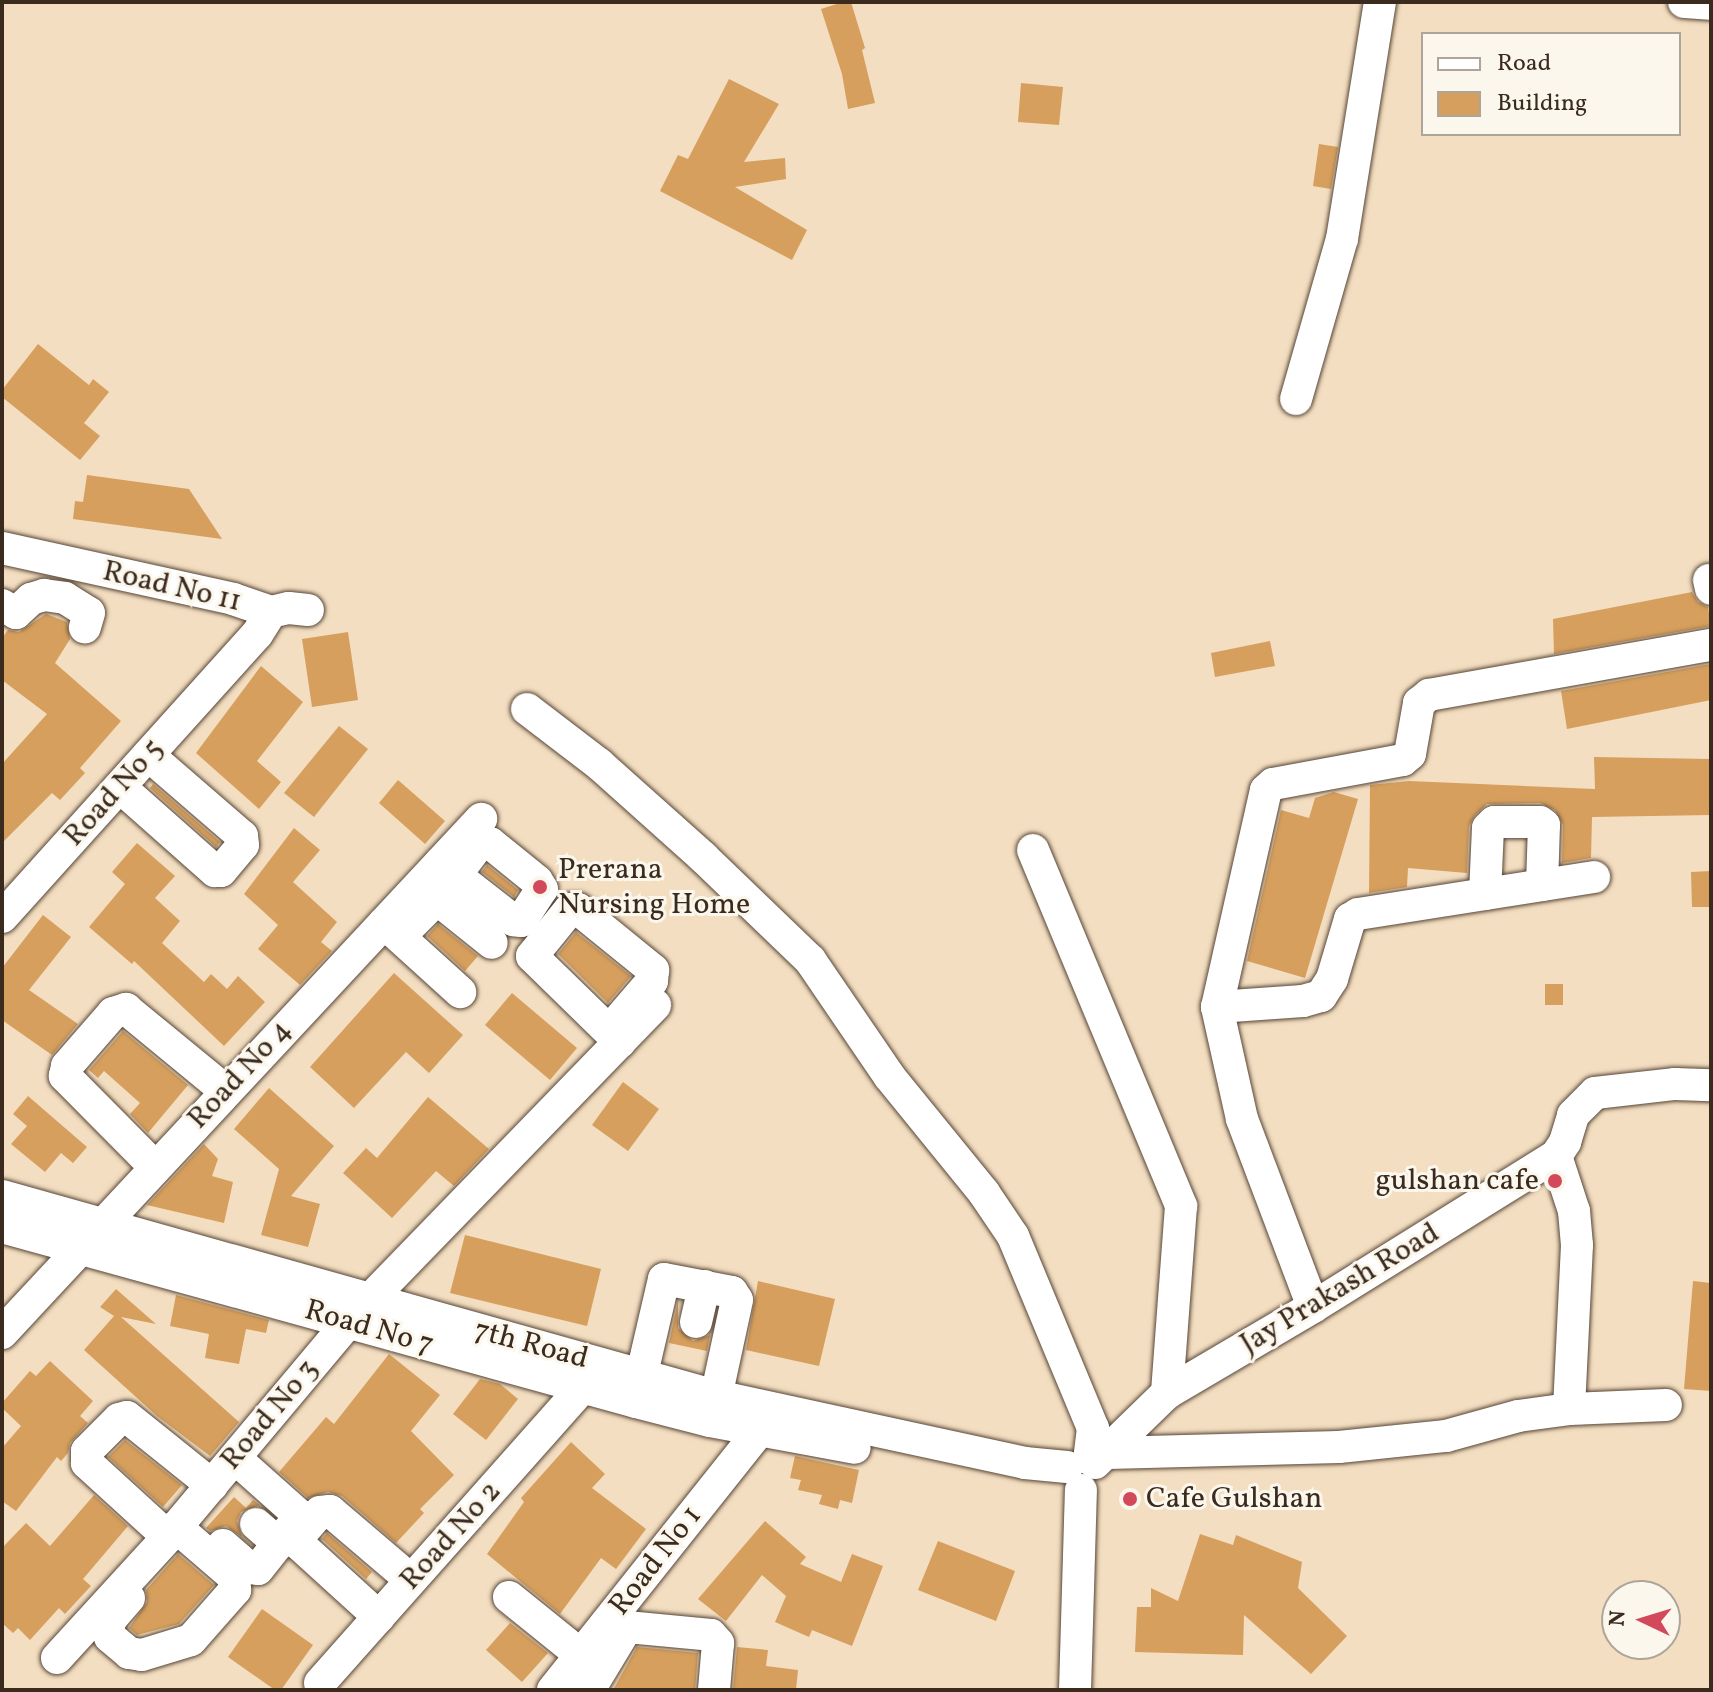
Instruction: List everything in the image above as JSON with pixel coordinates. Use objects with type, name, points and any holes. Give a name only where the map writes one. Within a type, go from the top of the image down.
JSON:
[{"type":"street","points":[[1296,399],[1342,239],[1380,2]]},
{"type":"street","points":[[1684,2],[1711,4]]},
{"type":"street","name":"Road No 11","points":[[7,555],[233,599],[271,612],[257,634],[227,668]]},
{"type":"street","points":[[2,605],[16,613],[31,599],[44,595],[65,598],[89,613],[85,627]]},
{"type":"street","points":[[271,612],[289,608],[308,610]]},
{"type":"street","points":[[1313,1307],[1242,1119],[1217,1007],[1266,790],[1273,784],[1403,760],[1410,754],[1419,703],[1429,695],[1711,645]]},
{"type":"street","name":"Road No 5","points":[[2,917],[127,793],[227,668]]},
{"type":"street","points":[[527,709],[657,815],[810,960],[889,1076],[984,1193],[1013,1236],[1093,1428],[1085,1469],[1075,1690]]},
{"type":"street","points":[[127,793],[215,871],[221,871],[243,845],[242,836],[155,761]]},
{"type":"street","name":"Road No 4","points":[[2,1333],[102,1222],[151,1149],[206,1087],[408,926],[481,819]]},
{"type":"street","points":[[1485,894],[1488,828],[1494,822],[1540,822],[1544,825],[1542,885]]},
{"type":"street","points":[[1033,850],[1181,1206],[1167,1393]]},
{"type":"street","points":[[1217,1007],[1313,1000],[1321,996],[1332,979],[1350,919],[1358,914],[1594,877]]},
{"type":"street","points":[[460,992],[408,926],[437,899],[492,943]]},
{"type":"street","name":"Road No 3","points":[[57,1658],[112,1608],[174,1527],[204,1479],[235,1458],[359,1311],[614,1036],[655,1005]]},
{"type":"street","points":[[151,1149],[68,1083],[65,1071],[113,1013],[126,1009],[206,1087]]},
{"type":"street","points":[[1569,1409],[1577,1245],[1574,1211],[1556,1156],[1565,1142],[1573,1115],[1595,1093],[1675,1084],[1711,1085]]},
{"type":"street","name":"Jay Prakash Road","points":[[1085,1469],[1167,1393],[1313,1307],[1556,1156]]},
{"type":"street","points":[[2,1196],[102,1222],[359,1311]]},
{"type":"street","name":"Road No 7","points":[[2,1227],[79,1249],[359,1311],[713,1408],[1020,1478],[1085,1469],[1446,1436],[1518,1416],[1569,1409],[1666,1405]]},
{"type":"street","points":[[639,1388],[661,1283],[668,1279],[732,1292],[737,1300],[713,1408]]},
{"type":"street","points":[[696,1322],[704,1286]]},
{"type":"street","name":"Road No 2","points":[[320,1683],[371,1609],[592,1376]]},
{"type":"street","points":[[112,1608],[110,1637],[129,1653],[142,1655],[183,1646],[235,1590],[234,1577],[174,1527],[87,1463],[87,1451],[119,1419],[127,1417],[204,1479]]},
{"type":"street","name":"Road No 1","points":[[573,1686],[581,1655],[617,1626],[768,1421]]},
{"type":"street","points":[[174,1527],[258,1569],[268,1534],[300,1521],[299,1513],[235,1458]]},
{"type":"street","points":[[371,1609],[300,1545],[300,1535],[320,1512],[330,1511],[403,1573]]},
{"type":"street","points":[[509,1597],[581,1655]]},
{"type":"street","points":[[573,1686],[617,1626],[716,1638],[714,1690]]},
{"type":"building","points":[[851,2],[865,48],[862,50],[875,103],[848,109],[842,74],[821,9]]},
{"type":"building","points":[[729,79],[779,104],[744,162],[785,158],[786,179],[735,187],[807,230],[792,260],[660,191],[678,155],[688,159]]},
{"type":"building","points":[[1021,83],[1063,87],[1059,125],[1018,122]]},
{"type":"building","points":[[1319,144],[1338,147],[1331,189],[1313,186]]},
{"type":"building","points":[[38,344],[89,385],[93,379],[109,392],[84,423],[100,436],[80,460],[2,397],[2,390]]},
{"type":"building","points":[[87,475],[189,489],[222,539],[73,519],[75,501],[83,502]]},
{"type":"building","points":[[1692,592],[1698,602],[1708,607],[1711,626],[1554,654],[1553,619]]},
{"type":"building","points":[[46,614],[67,622],[70,639],[55,663],[121,721],[80,768],[85,773],[60,800],[52,793],[2,843],[2,764],[47,714],[2,680],[2,638],[8,630],[19,632]]},
{"type":"building","points":[[348,632],[358,700],[312,707],[302,639]]},
{"type":"building","points":[[1270,641],[1275,666],[1215,677],[1211,653]]},
{"type":"building","points":[[1711,664],[1711,700],[1567,729],[1561,691]]},
{"type":"building","points":[[261,666],[303,702],[257,761],[281,782],[259,809],[196,753]]},
{"type":"building","points":[[339,726],[368,749],[314,817],[284,793]]},
{"type":"building","points":[[1594,757],[1711,759],[1711,815],[1592,817],[1591,858],[1562,863],[1563,825],[1555,810],[1540,803],[1487,804],[1469,826],[1467,873],[1408,868],[1407,887],[1369,893],[1370,785],[1409,781],[1595,789]]},
{"type":"building","points":[[398,780],[445,821],[425,844],[379,803]]},
{"type":"building","points":[[153,784],[220,842],[216,847],[150,788]]},
{"type":"building","points":[[1334,792],[1358,799],[1305,978],[1247,961],[1281,810],[1309,818],[1315,798]]},
{"type":"building","points":[[294,828],[320,850],[293,882],[337,922],[321,942],[332,951],[300,985],[258,949],[278,925],[244,894]]},
{"type":"building","points":[[137,843],[175,876],[155,898],[180,921],[162,943],[204,982],[211,974],[227,989],[238,976],[265,1002],[224,1046],[134,961],[132,964],[89,927],[125,884],[112,872]]},
{"type":"building","points":[[487,865],[518,890],[514,897],[482,872]]},
{"type":"building","points":[[1711,871],[1711,907],[1692,907],[1691,872]]},
{"type":"building","points":[[43,915],[71,937],[29,990],[78,1024],[52,1055],[2,1020],[2,968]]},
{"type":"building","points":[[438,924],[478,956],[465,971],[427,936]]},
{"type":"building","points":[[576,932],[631,976],[608,1003],[558,954]]},
{"type":"building","points":[[394,973],[463,1035],[429,1073],[406,1052],[354,1108],[310,1067]]},
{"type":"building","points":[[1545,984],[1563,984],[1563,1005],[1545,1005]]},
{"type":"building","points":[[512,993],[577,1048],[550,1080],[485,1025]]},
{"type":"building","points":[[123,1031],[188,1085],[148,1133],[130,1114],[140,1103],[104,1071],[98,1078],[89,1070]]},
{"type":"building","points":[[623,1082],[659,1109],[628,1151],[592,1125]]},
{"type":"building","points":[[269,1088],[334,1146],[291,1196],[320,1204],[308,1247],[261,1235],[279,1169],[234,1129]]},
{"type":"building","points":[[28,1096],[87,1147],[73,1163],[61,1153],[45,1172],[11,1144],[27,1126],[13,1114]]},
{"type":"building","points":[[428,1097],[489,1149],[454,1186],[436,1171],[392,1218],[343,1173],[366,1148],[377,1158]]},
{"type":"building","points":[[204,1144],[218,1159],[212,1176],[233,1182],[224,1223],[147,1205]]},
{"type":"building","points":[[465,1235],[601,1269],[587,1326],[450,1293]]},
{"type":"building","points":[[758,1281],[835,1299],[819,1366],[746,1350]]},
{"type":"building","points":[[1693,1281],[1711,1283],[1711,1391],[1684,1389]]},
{"type":"building","points":[[116,1289],[156,1324],[121,1317],[239,1422],[210,1456],[157,1416],[84,1350],[114,1316],[100,1307]]},
{"type":"building","points":[[176,1295],[269,1320],[266,1333],[246,1329],[239,1364],[205,1358],[209,1334],[170,1326]]},
{"type":"building","points":[[678,1301],[678,1328],[693,1341],[710,1335],[707,1351],[669,1343]]},
{"type":"building","points":[[389,1354],[440,1395],[411,1431],[454,1475],[420,1509],[424,1513],[396,1543],[342,1496],[328,1492],[308,1498],[279,1472],[326,1417],[334,1424]]},
{"type":"building","points":[[50,1361],[93,1401],[80,1416],[88,1423],[70,1443],[68,1453],[61,1461],[57,1457],[16,1511],[2,1501],[2,1448],[21,1426],[2,1408],[2,1403],[30,1371],[36,1376]]},
{"type":"building","points":[[480,1379],[500,1384],[518,1399],[486,1440],[453,1414]]},
{"type":"building","points":[[125,1440],[182,1485],[163,1507],[108,1457]]},
{"type":"building","points":[[571,1442],[605,1474],[592,1488],[646,1529],[616,1569],[601,1558],[560,1614],[487,1554],[524,1502],[521,1498]]},
{"type":"building","points":[[795,1456],[859,1470],[852,1503],[840,1500],[838,1509],[819,1504],[822,1495],[798,1490],[801,1480],[790,1478]]},
{"type":"building","points":[[94,1495],[128,1526],[83,1579],[91,1586],[65,1614],[59,1608],[30,1640],[18,1628],[13,1633],[2,1623],[2,1548],[26,1523],[50,1546]]},
{"type":"building","points":[[234,1497],[246,1508],[253,1500],[260,1505],[241,1512],[237,1521],[242,1537],[226,1526],[210,1531],[206,1528]]},
{"type":"building","points":[[765,1521],[806,1557],[800,1564],[841,1582],[852,1554],[883,1566],[852,1646],[812,1630],[809,1637],[775,1622],[786,1596],[762,1575],[726,1621],[698,1599]]},
{"type":"building","points":[[327,1533],[372,1572],[366,1579],[322,1539]]},
{"type":"building","points":[[1200,1534],[1233,1545],[1236,1535],[1302,1562],[1298,1588],[1347,1636],[1311,1674],[1244,1615],[1243,1655],[1135,1652],[1137,1607],[1151,1607],[1151,1588],[1178,1601]]},
{"type":"building","points":[[938,1541],[1015,1571],[996,1621],[918,1590]]},
{"type":"building","points":[[178,1554],[214,1585],[179,1624],[137,1635],[129,1628],[147,1602],[146,1590]]},
{"type":"building","points":[[262,1609],[313,1645],[281,1690],[275,1690],[228,1657]]},
{"type":"building","points":[[510,1623],[548,1653],[522,1682],[486,1650]]},
{"type":"building","points":[[637,1647],[698,1653],[695,1690],[613,1690]]},
{"type":"building","points":[[737,1647],[768,1650],[766,1666],[798,1670],[796,1690],[733,1690]]},
{"type":"place","name":"Prerana Nursing Home","points":[[540,887]]},
{"type":"place","name":"gulshan cafe","points":[[1555,1181]]},
{"type":"place","name":"Cafe Gulshan","points":[[1130,1499]]}]
